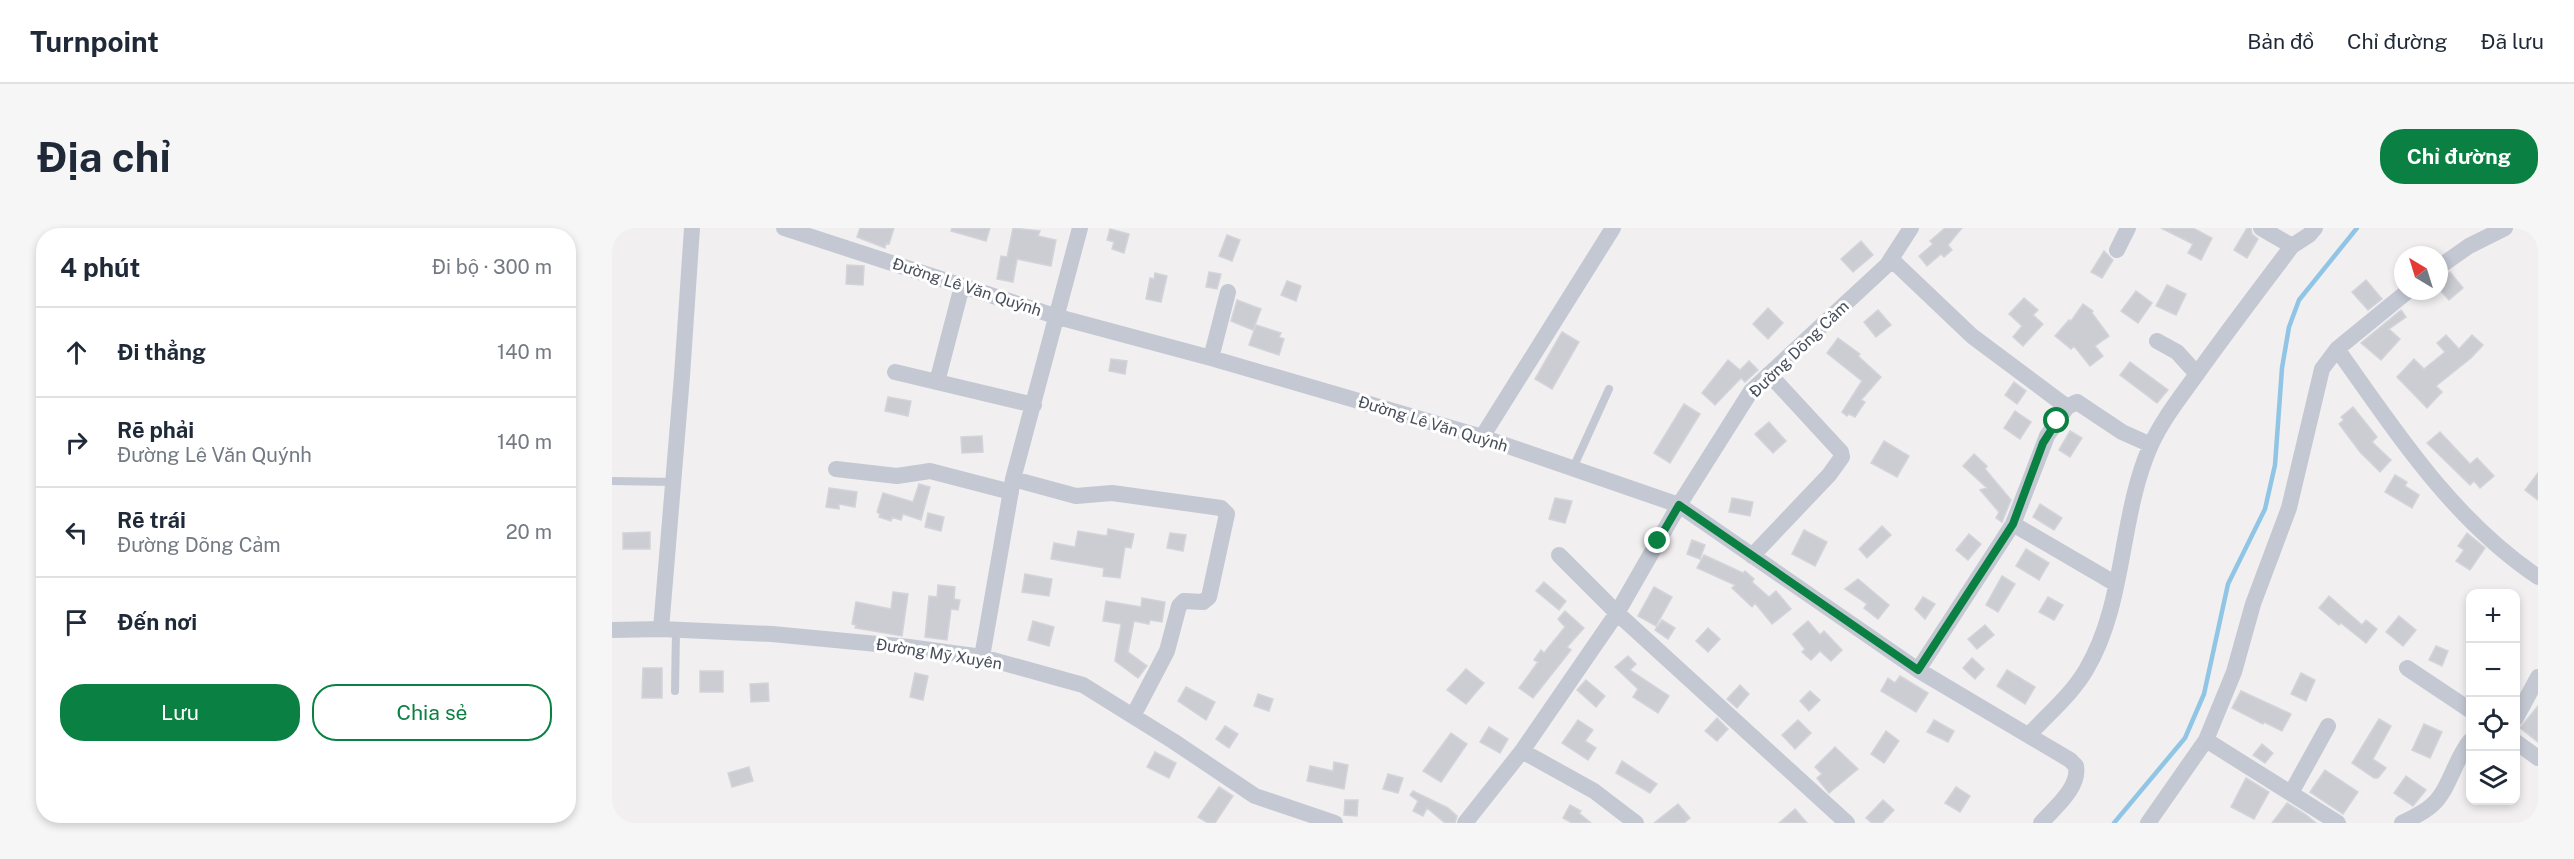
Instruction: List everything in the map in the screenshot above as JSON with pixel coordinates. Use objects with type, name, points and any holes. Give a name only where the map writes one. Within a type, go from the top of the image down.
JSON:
[{"type":"street","points":[[668,629],[674,482],[692,228]]},
{"type":"street","name":"Đường Lê Văn Quýnh","points":[[784,228],[1058,317],[1211,358],[1482,437],[1679,505],[1918,670],[2070,760],[2076,766],[2077,771],[2070,789],[2041,823]]},
{"type":"street","points":[[981,657],[1012,485],[1080,228]]},
{"type":"street","points":[[1482,437],[1613,228]]},
{"type":"street","name":"Đường Dõng Cảm","points":[[1522,751],[1617,613],[1679,505],[1750,391],[1887,265],[1911,228]]},
{"type":"street","points":[[2117,250],[2128,228]]},
{"type":"street","points":[[2261,228],[2292,246]]},
{"type":"street","points":[[2029,735],[2074,687],[2086,670],[2105,625],[2116,584],[2131,504],[2151,445],[2164,420],[2292,246],[2309,235],[2315,228]]},
{"type":"street","points":[[2448,261],[2469,246],[2505,228]]},
{"type":"street","points":[[1891,259],[1972,336],[2067,406]]},
{"type":"street","points":[[937,382],[962,286]]},
{"type":"street","points":[[1211,358],[1228,292]]},
{"type":"street","points":[[2148,823],[2206,740],[2234,672],[2253,604],[2289,508],[2319,379],[2328,357],[2397,300]]},
{"type":"street","points":[[2157,341],[2177,352],[2197,374]]},
{"type":"street","points":[[2337,348],[2409,450],[2453,505],[2492,543],[2538,577]]},
{"type":"street","points":[[895,372],[1034,405]]},
{"type":"street","points":[[1752,556],[1829,475],[1842,457],[1841,452],[1769,374]]},
{"type":"street","points":[[1918,670],[2013,524],[2043,443],[2067,406],[2077,402],[2122,432],[2151,445]]},
{"type":"street","points":[[836,469],[897,476],[930,471],[1070,495],[1112,493],[1221,508],[1227,514],[1209,597],[1203,602],[1181,603],[1167,651],[1133,716]]},
{"type":"street","points":[[2013,524],[2116,584]]},
{"type":"street","points":[[1559,555],[1617,613],[1847,823]]},
{"type":"street","name":"Đường Mỹ Xuyên","points":[[612,630],[668,629],[809,637],[981,657],[1083,685],[1255,796],[1335,823]]},
{"type":"street","points":[[2407,668],[2466,708]]},
{"type":"street","points":[[2520,711],[2538,677]]},
{"type":"street","points":[[2291,794],[2328,726]]},
{"type":"street","points":[[2206,740],[2338,823]]},
{"type":"street","points":[[2520,745],[2538,758]]},
{"type":"street","points":[[2402,823],[2427,809],[2439,798],[2466,746]]},
{"type":"street","points":[[1465,823],[1522,751],[1594,791],[1636,823]]},
{"type":"lane","points":[[1573,468],[1609,389]]},
{"type":"lane","points":[[612,481],[674,482]]},
{"type":"lane","points":[[668,629],[675,691]]},
{"type":"building","points":[[860,228],[894,228],[889,244],[886,243],[885,248],[857,237]]},
{"type":"building","points":[[952,228],[990,228],[986,241],[951,231]]},
{"type":"building","points":[[1013,228],[1040,231],[1038,236],[1056,240],[1051,266],[1017,259],[1013,282],[997,279],[1001,256],[1007,257]]},
{"type":"building","points":[[1945,228],[1962,228],[1948,245],[1952,250],[1944,257],[1941,254],[1927,266],[1919,256],[1933,244],[1930,241]]},
{"type":"building","points":[[2161,228],[2193,228],[2212,238],[2201,260],[2188,253],[2193,244]]},
{"type":"building","points":[[2247,228],[2251,228],[2252,234],[2258,239],[2247,258],[2234,250]]},
{"type":"building","points":[[1110,229],[1129,234],[1124,253],[1112,249],[1114,242],[1107,240]]},
{"type":"building","points":[[1227,235],[1240,240],[1232,261],[1219,256]]},
{"type":"building","points":[[1861,241],[1873,255],[1853,272],[1841,259]]},
{"type":"building","points":[[2104,251],[2113,260],[2102,278],[2091,272]]},
{"type":"building","points":[[847,265],[864,266],[863,285],[846,284]]},
{"type":"building","points":[[1209,272],[1221,274],[1217,289],[1206,287]]},
{"type":"building","points":[[2450,272],[2463,288],[2449,300],[2448,299],[2448,274]]},
{"type":"building","points":[[1155,273],[1167,276],[1161,302],[1146,299],[1150,278],[1154,279]]},
{"type":"building","points":[[2366,280],[2382,299],[2368,310],[2352,292]]},
{"type":"building","points":[[1287,281],[1301,286],[1296,301],[1281,295]]},
{"type":"building","points":[[2167,285],[2186,294],[2176,315],[2156,306]]},
{"type":"building","points":[[2136,291],[2152,303],[2138,323],[2121,311]]},
{"type":"building","points":[[2024,298],[2038,310],[2033,315],[2043,324],[2023,346],[2013,337],[2022,326],[2009,314]]},
{"type":"building","points":[[1237,300],[1261,309],[1253,330],[1231,321]]},
{"type":"building","points":[[2083,304],[2093,311],[2092,313],[2109,336],[2095,346],[2103,356],[2090,366],[2074,346],[2071,349],[2055,336],[2069,320],[2071,321]]},
{"type":"building","points":[[1768,308],[1783,323],[1768,339],[1753,324]]},
{"type":"building","points":[[1878,310],[1891,325],[1876,337],[1864,322]]},
{"type":"building","points":[[2401,310],[2406,317],[2389,329],[2400,339],[2381,360],[2361,343]]},
{"type":"building","points":[[1256,325],[1281,333],[1279,337],[1284,339],[1279,355],[1249,345]]},
{"type":"building","points":[[1562,332],[1579,342],[1552,389],[1535,379]]},
{"type":"building","points":[[2446,335],[2459,349],[2472,335],[2483,345],[2471,358],[2436,386],[2442,392],[2427,408],[2397,377],[2414,359],[2424,369],[2445,352],[2437,343]]},
{"type":"building","points":[[1838,338],[1860,354],[1858,356],[1881,377],[1861,400],[1865,402],[1855,417],[1849,414],[1847,416],[1842,412],[1862,381],[1827,353]]},
{"type":"building","points":[[1111,359],[1127,361],[1125,374],[1109,371]]},
{"type":"building","points":[[1728,360],[1740,370],[1749,361],[1758,370],[1745,382],[1741,378],[1715,405],[1702,393]]},
{"type":"building","points":[[2130,362],[2168,390],[2157,403],[2120,375]]},
{"type":"building","points":[[2014,382],[2026,391],[2017,404],[2005,395]]},
{"type":"building","points":[[888,397],[911,401],[908,416],[885,411]]},
{"type":"building","points":[[1684,404],[1700,414],[1670,463],[1654,453]]},
{"type":"building","points":[[2353,407],[2377,437],[2372,442],[2391,460],[2380,472],[2360,452],[2339,424],[2344,420],[2341,417]]},
{"type":"building","points":[[2015,411],[2031,422],[2020,439],[2004,428]]},
{"type":"building","points":[[1769,422],[1786,441],[1773,453],[1755,434]]},
{"type":"building","points":[[2070,431],[2082,438],[2070,457],[2059,450]]},
{"type":"building","points":[[2440,432],[2470,464],[2477,458],[2494,476],[2480,488],[2474,481],[2470,485],[2427,443]]},
{"type":"building","points":[[982,436],[983,452],[962,453],[961,437]]},
{"type":"building","points":[[1884,441],[1909,456],[1897,477],[1871,463]]},
{"type":"building","points":[[1974,454],[1987,466],[1985,469],[2011,500],[2002,522],[1996,518],[1999,512],[1980,490],[1987,488],[1963,466]]},
{"type":"building","points":[[2538,473],[2538,500],[2525,490]]},
{"type":"building","points":[[2395,475],[2407,482],[2405,486],[2419,495],[2412,508],[2385,492]]},
{"type":"building","points":[[919,484],[930,487],[921,520],[903,514],[901,520],[892,517],[891,521],[879,517],[880,514],[877,512],[883,493],[913,502]]},
{"type":"building","points":[[829,488],[857,492],[855,507],[839,504],[839,509],[826,507]]},
{"type":"building","points":[[1555,498],[1572,501],[1565,523],[1549,519]]},
{"type":"building","points":[[1732,498],[1753,502],[1750,516],[1729,512]]},
{"type":"building","points":[[2040,504],[2062,518],[2054,530],[2033,517]]},
{"type":"building","points":[[928,513],[944,517],[941,531],[925,527]]},
{"type":"building","points":[[1882,526],[1891,535],[1867,558],[1859,549]]},
{"type":"building","points":[[1108,529],[1134,534],[1131,548],[1125,547],[1120,578],[1103,576],[1104,568],[1051,559],[1054,543],[1075,547],[1078,531],[1107,536]]},
{"type":"building","points":[[1804,530],[1827,542],[1815,566],[1792,554]]},
{"type":"building","points":[[650,532],[650,549],[623,549],[623,533]]},
{"type":"building","points":[[1170,533],[1186,535],[1183,551],[1167,548]]},
{"type":"building","points":[[2467,533],[2485,548],[2470,570],[2456,561],[2464,550],[2458,546]]},
{"type":"building","points":[[1969,534],[1981,544],[1968,560],[1956,550]]},
{"type":"building","points":[[1692,540],[1705,545],[1700,559],[1687,554]]},
{"type":"building","points":[[2026,549],[2049,563],[2039,580],[2016,566]]},
{"type":"building","points":[[1704,555],[1743,573],[1745,571],[1754,579],[1752,582],[1769,597],[1776,591],[1791,609],[1772,624],[1755,603],[1752,607],[1732,588],[1735,585],[1697,568]]},
{"type":"building","points":[[1025,574],[1052,579],[1049,596],[1022,592]]},
{"type":"building","points":[[2002,576],[2015,584],[1998,612],[1986,605]]},
{"type":"building","points":[[1858,579],[1889,605],[1878,619],[1864,608],[1867,604],[1845,589]]},
{"type":"building","points":[[1544,582],[1566,601],[1559,610],[1536,591]]},
{"type":"building","points":[[938,585],[955,587],[954,599],[960,600],[958,610],[951,609],[947,640],[925,637],[929,596],[937,597]]},
{"type":"building","points":[[1654,587],[1672,597],[1656,626],[1638,616]]},
{"type":"building","points":[[893,592],[908,594],[902,636],[855,628],[856,625],[852,624],[856,602],[891,609]]},
{"type":"building","points":[[2329,596],[2362,625],[2366,620],[2377,629],[2366,643],[2319,608]]},
{"type":"building","points":[[1923,597],[1935,604],[1925,619],[1915,609]]},
{"type":"building","points":[[2048,597],[2063,605],[2054,620],[2039,612]]},
{"type":"building","points":[[1142,598],[1165,602],[1162,622],[1150,620],[1149,624],[1134,621],[1128,652],[1147,666],[1138,678],[1115,661],[1121,624],[1103,621],[1106,601],[1141,607]]},
{"type":"building","points":[[1565,611],[1584,628],[1567,647],[1571,650],[1533,698],[1519,688],[1538,662],[1534,660],[1541,650],[1544,653],[1565,627],[1558,619]]},
{"type":"building","points":[[2399,616],[2416,630],[2403,646],[2386,632]]},
{"type":"building","points":[[1662,620],[1675,628],[1668,639],[1655,630]]},
{"type":"building","points":[[1033,621],[1054,627],[1049,646],[1028,640]]},
{"type":"building","points":[[1808,621],[1820,635],[1824,631],[1842,650],[1831,661],[1820,651],[1811,660],[1802,652],[1805,649],[1793,634]]},
{"type":"building","points":[[1985,625],[1994,635],[1977,649],[1968,639]]},
{"type":"building","points":[[1708,628],[1720,639],[1708,652],[1696,641]]},
{"type":"building","points":[[2436,646],[2448,651],[2442,666],[2429,660]]},
{"type":"building","points":[[1628,656],[1636,664],[1630,670],[1669,696],[1658,713],[1633,697],[1638,689],[1615,667]]},
{"type":"building","points":[[1972,658],[1984,669],[1975,679],[1963,668]]},
{"type":"building","points":[[643,668],[662,668],[662,698],[642,698]]},
{"type":"building","points":[[1466,669],[1484,683],[1466,704],[1447,690]]},
{"type":"building","points":[[2007,670],[2035,687],[2025,704],[1997,686]]},
{"type":"building","points":[[700,671],[723,671],[723,692],[700,692]]},
{"type":"building","points":[[915,673],[928,676],[923,700],[910,697]]},
{"type":"building","points":[[2301,673],[2315,680],[2306,701],[2291,694]]},
{"type":"building","points":[[1900,676],[1928,693],[1916,712],[1881,691],[1888,678],[1895,683]]},
{"type":"building","points":[[1586,680],[1605,696],[1596,707],[1577,690]]},
{"type":"building","points":[[768,683],[769,701],[751,702],[750,684]]},
{"type":"building","points":[[1740,685],[1749,694],[1737,708],[1727,699]]},
{"type":"building","points":[[1186,687],[1215,702],[1206,720],[1178,701]]},
{"type":"building","points":[[1810,691],[1820,700],[1809,711],[1800,701]]},
{"type":"building","points":[[2241,691],[2291,714],[2282,731],[2232,708]]},
{"type":"building","points":[[1258,694],[1273,699],[1269,711],[1254,706]]},
{"type":"building","points":[[2538,706],[2538,742],[2520,728]]},
{"type":"building","points":[[1717,718],[1728,729],[1717,741],[1705,731]]},
{"type":"building","points":[[2379,719],[2391,726],[2373,759],[2386,768],[2378,778],[2374,778],[2352,763]]},
{"type":"building","points":[[1578,720],[1593,730],[1585,741],[1596,748],[1588,760],[1562,743]]},
{"type":"building","points":[[1798,720],[1811,733],[1795,749],[1782,735]]},
{"type":"building","points":[[1934,720],[1954,731],[1948,742],[1927,732]]},
{"type":"building","points":[[2424,724],[2442,732],[2430,758],[2412,750]]},
{"type":"building","points":[[1225,726],[1238,734],[1229,748],[1216,739]]},
{"type":"building","points":[[1489,727],[1508,739],[1500,753],[1480,742]]},
{"type":"building","points":[[1886,731],[1899,741],[1884,763],[1871,754]]},
{"type":"building","points":[[1451,733],[1467,744],[1441,782],[1423,771]]},
{"type":"building","points":[[2262,744],[2273,753],[2265,763],[2253,755]]},
{"type":"building","points":[[1835,747],[1858,769],[1829,793],[1817,778],[1822,774],[1815,767]]},
{"type":"building","points":[[1155,752],[1176,763],[1169,778],[1147,767]]},
{"type":"building","points":[[1622,761],[1657,784],[1650,793],[1616,773]]},
{"type":"building","points":[[1334,762],[1348,765],[1344,789],[1307,781],[1310,766],[1333,771]]},
{"type":"building","points":[[749,767],[753,781],[732,787],[728,773]]},
{"type":"building","points":[[2325,770],[2358,792],[2343,814],[2310,792]]},
{"type":"building","points":[[1388,774],[1403,778],[1398,793],[1383,789]]},
{"type":"building","points":[[2406,776],[2426,790],[2413,806],[2394,793]]},
{"type":"building","points":[[2246,778],[2269,792],[2254,819],[2231,807]]},
{"type":"building","points":[[1219,787],[1233,796],[1215,823],[1208,823],[1198,817]]},
{"type":"building","points":[[1956,787],[1970,796],[1960,812],[1945,803]]},
{"type":"building","points":[[1413,791],[1448,808],[1457,816],[1455,823],[1445,823],[1427,808],[1423,816],[1413,811],[1418,801],[1410,795]]},
{"type":"building","points":[[1345,800],[1358,800],[1357,816],[1344,815]]},
{"type":"building","points":[[1883,800],[1894,810],[1882,823],[1872,823],[1866,818]]},
{"type":"building","points":[[2287,803],[2305,814],[2316,823],[2272,823]]},
{"type":"building","points":[[1678,804],[1690,818],[1684,823],[1654,823]]},
{"type":"building","points":[[1570,805],[1581,811],[1579,813],[1591,823],[1572,823],[1563,818]]},
{"type":"building","points":[[1795,809],[1807,823],[1779,823]]},
{"type":"waterway","points":[[2114,823],[2185,738],[2204,694],[2228,584],[2265,509],[2275,465],[2282,368],[2289,327],[2299,300],[2357,228]]},
{"type":"route","points":[[1658,541],[1679,505],[1918,670],[2013,524],[2043,443],[2057,421]]}]
